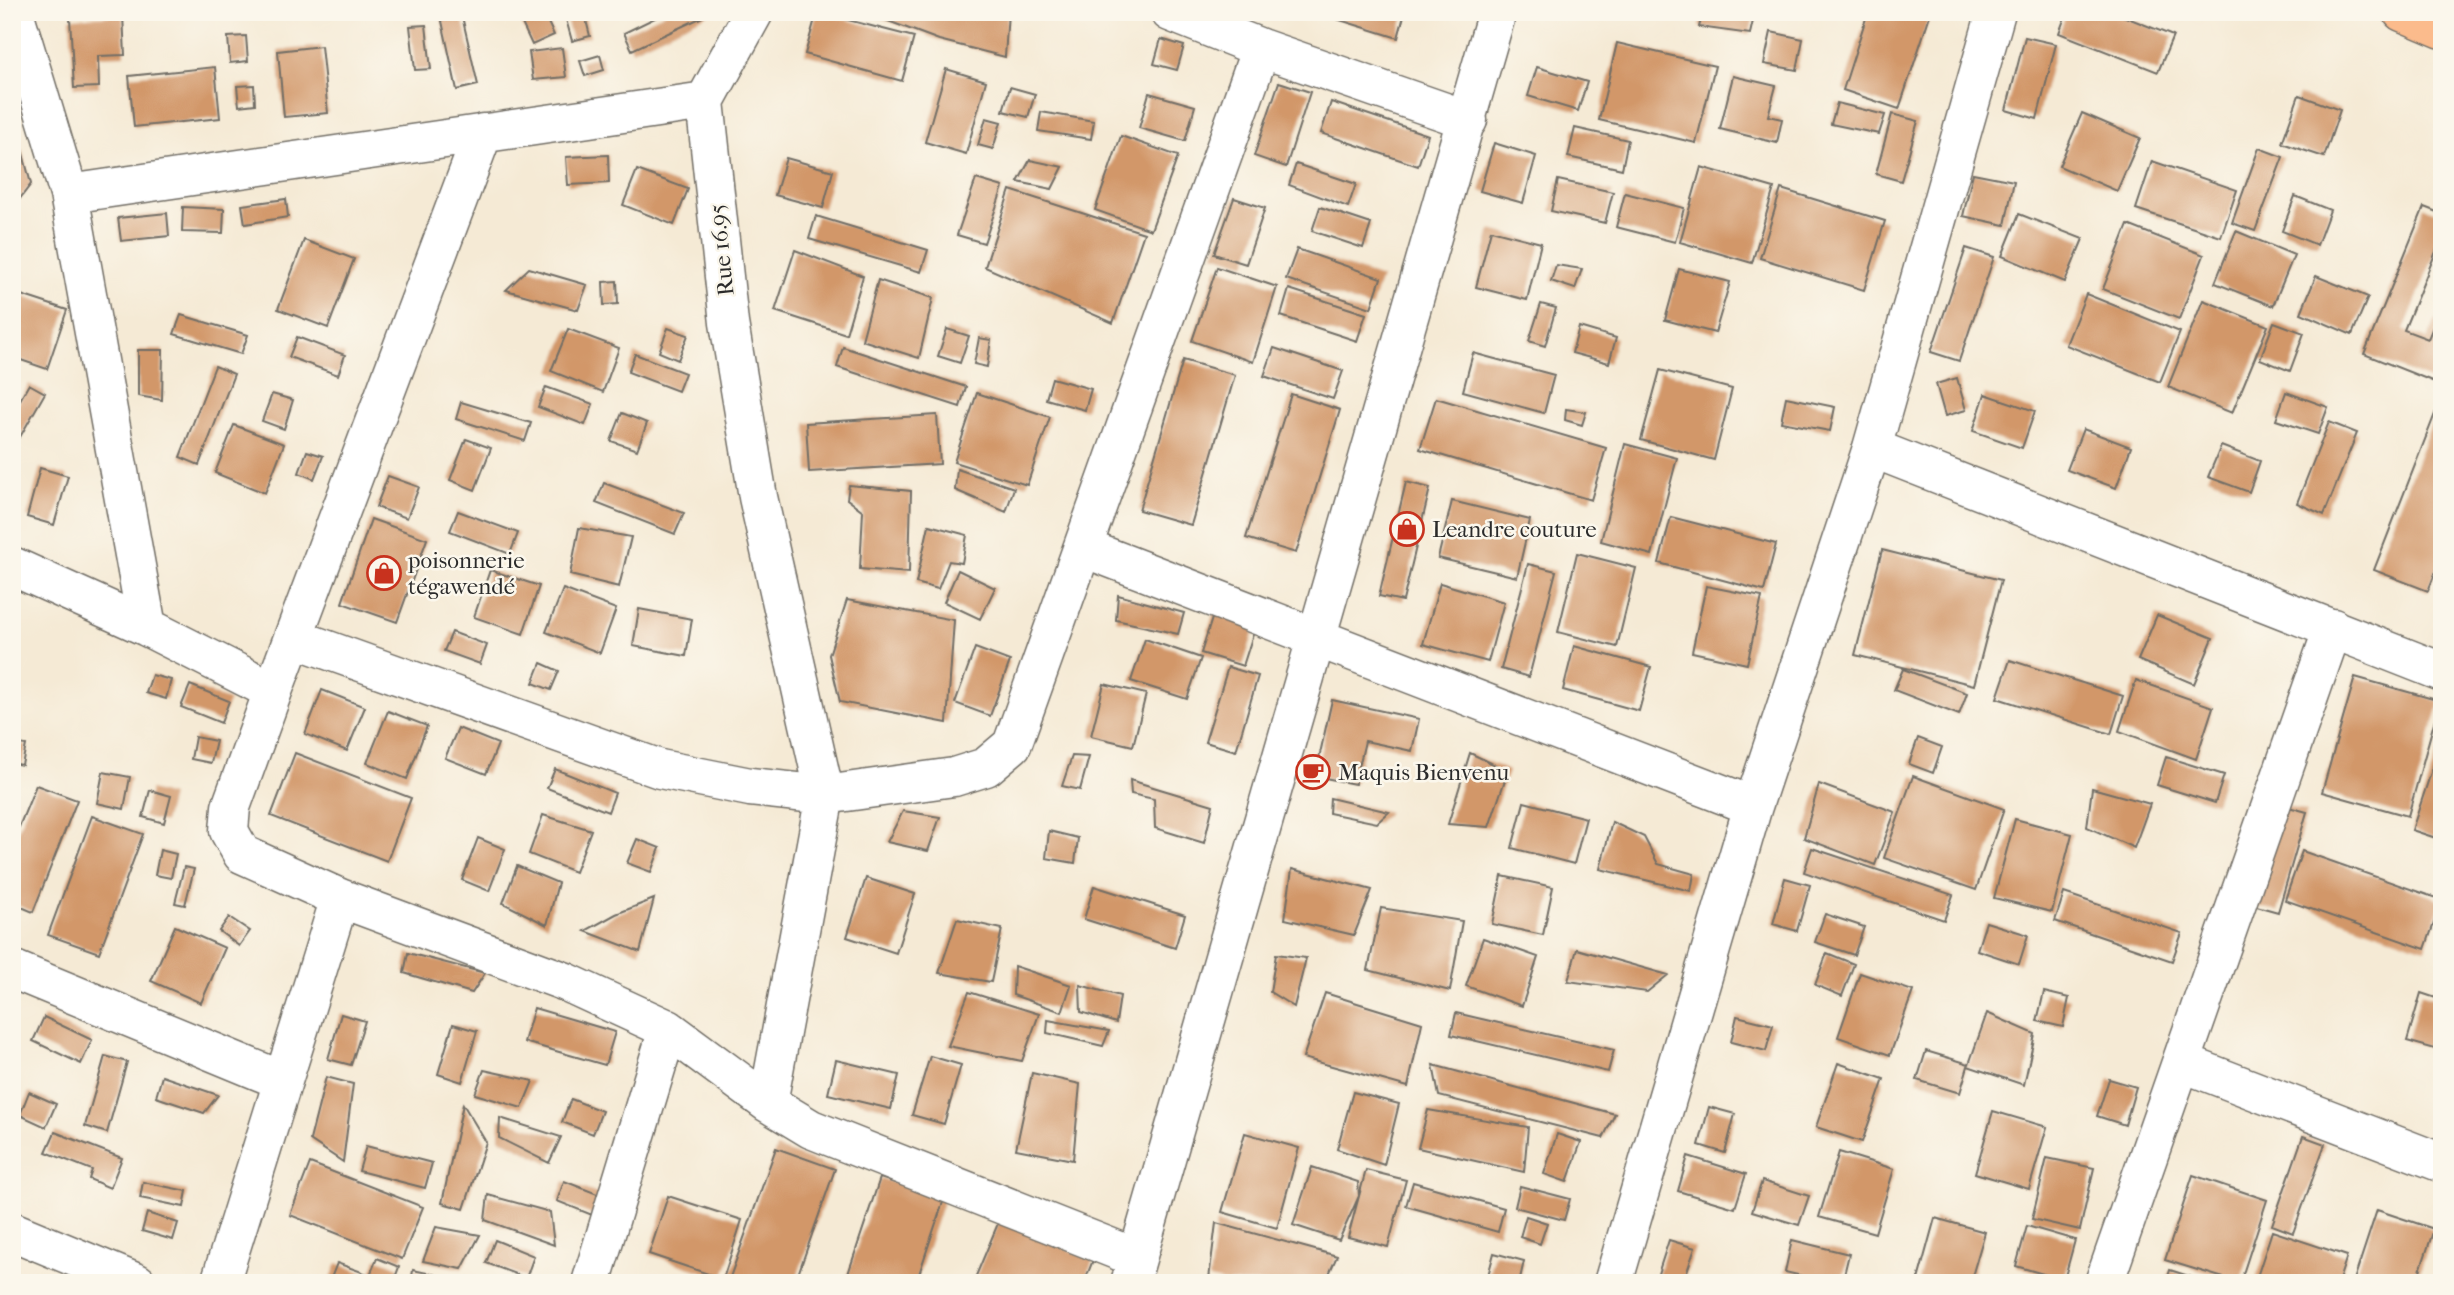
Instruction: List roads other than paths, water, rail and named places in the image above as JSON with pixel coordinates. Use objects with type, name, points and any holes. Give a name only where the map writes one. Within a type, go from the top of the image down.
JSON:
[{"type":"highway","points":[[2402,12],[2442,29]]},
{"type":"street","points":[[14,12],[69,194],[148,627]]},
{"type":"street","points":[[69,194],[705,101],[754,12]]},
{"type":"street","points":[[1170,12],[1261,48],[1468,120]]},
{"type":"street","points":[[483,133],[231,807],[229,831],[242,854],[340,898],[566,982],[668,1029],[768,1103],[811,1129],[1133,1270],[1468,120],[1497,12]]},
{"type":"street","points":[[1613,1283],[1753,806],[1872,448],[1996,12]]},
{"type":"street","points":[[294,638],[660,769],[750,787],[825,795],[954,777],[986,767],[1012,745],[1261,48]]},
{"type":"street","name":"Rue 16.95","points":[[705,101],[729,323],[758,497],[825,795]]},
{"type":"street","points":[[1872,448],[2442,672]]},
{"type":"street","points":[[1084,548],[1753,806]]},
{"type":"street","points":[[12,566],[148,627],[273,691]]},
{"type":"street","points":[[2104,1283],[2333,628]]},
{"type":"street","points":[[768,1103],[825,795]]},
{"type":"street","points":[[220,1283],[281,1080],[340,898]]},
{"type":"street","points":[[12,969],[281,1080]]},
{"type":"street","points":[[591,1283],[668,1029]]},
{"type":"street","points":[[2183,1063],[2442,1163]]},
{"type":"street","points":[[12,1231],[137,1283]]},
{"type":"place","name":"Leandre couture","points":[[1407,529]]},
{"type":"place","name":"poisonnerie tégawendé","points":[[384,573]]},
{"type":"place","name":"Maquis Bienvenu","points":[[1313,772]]}]
